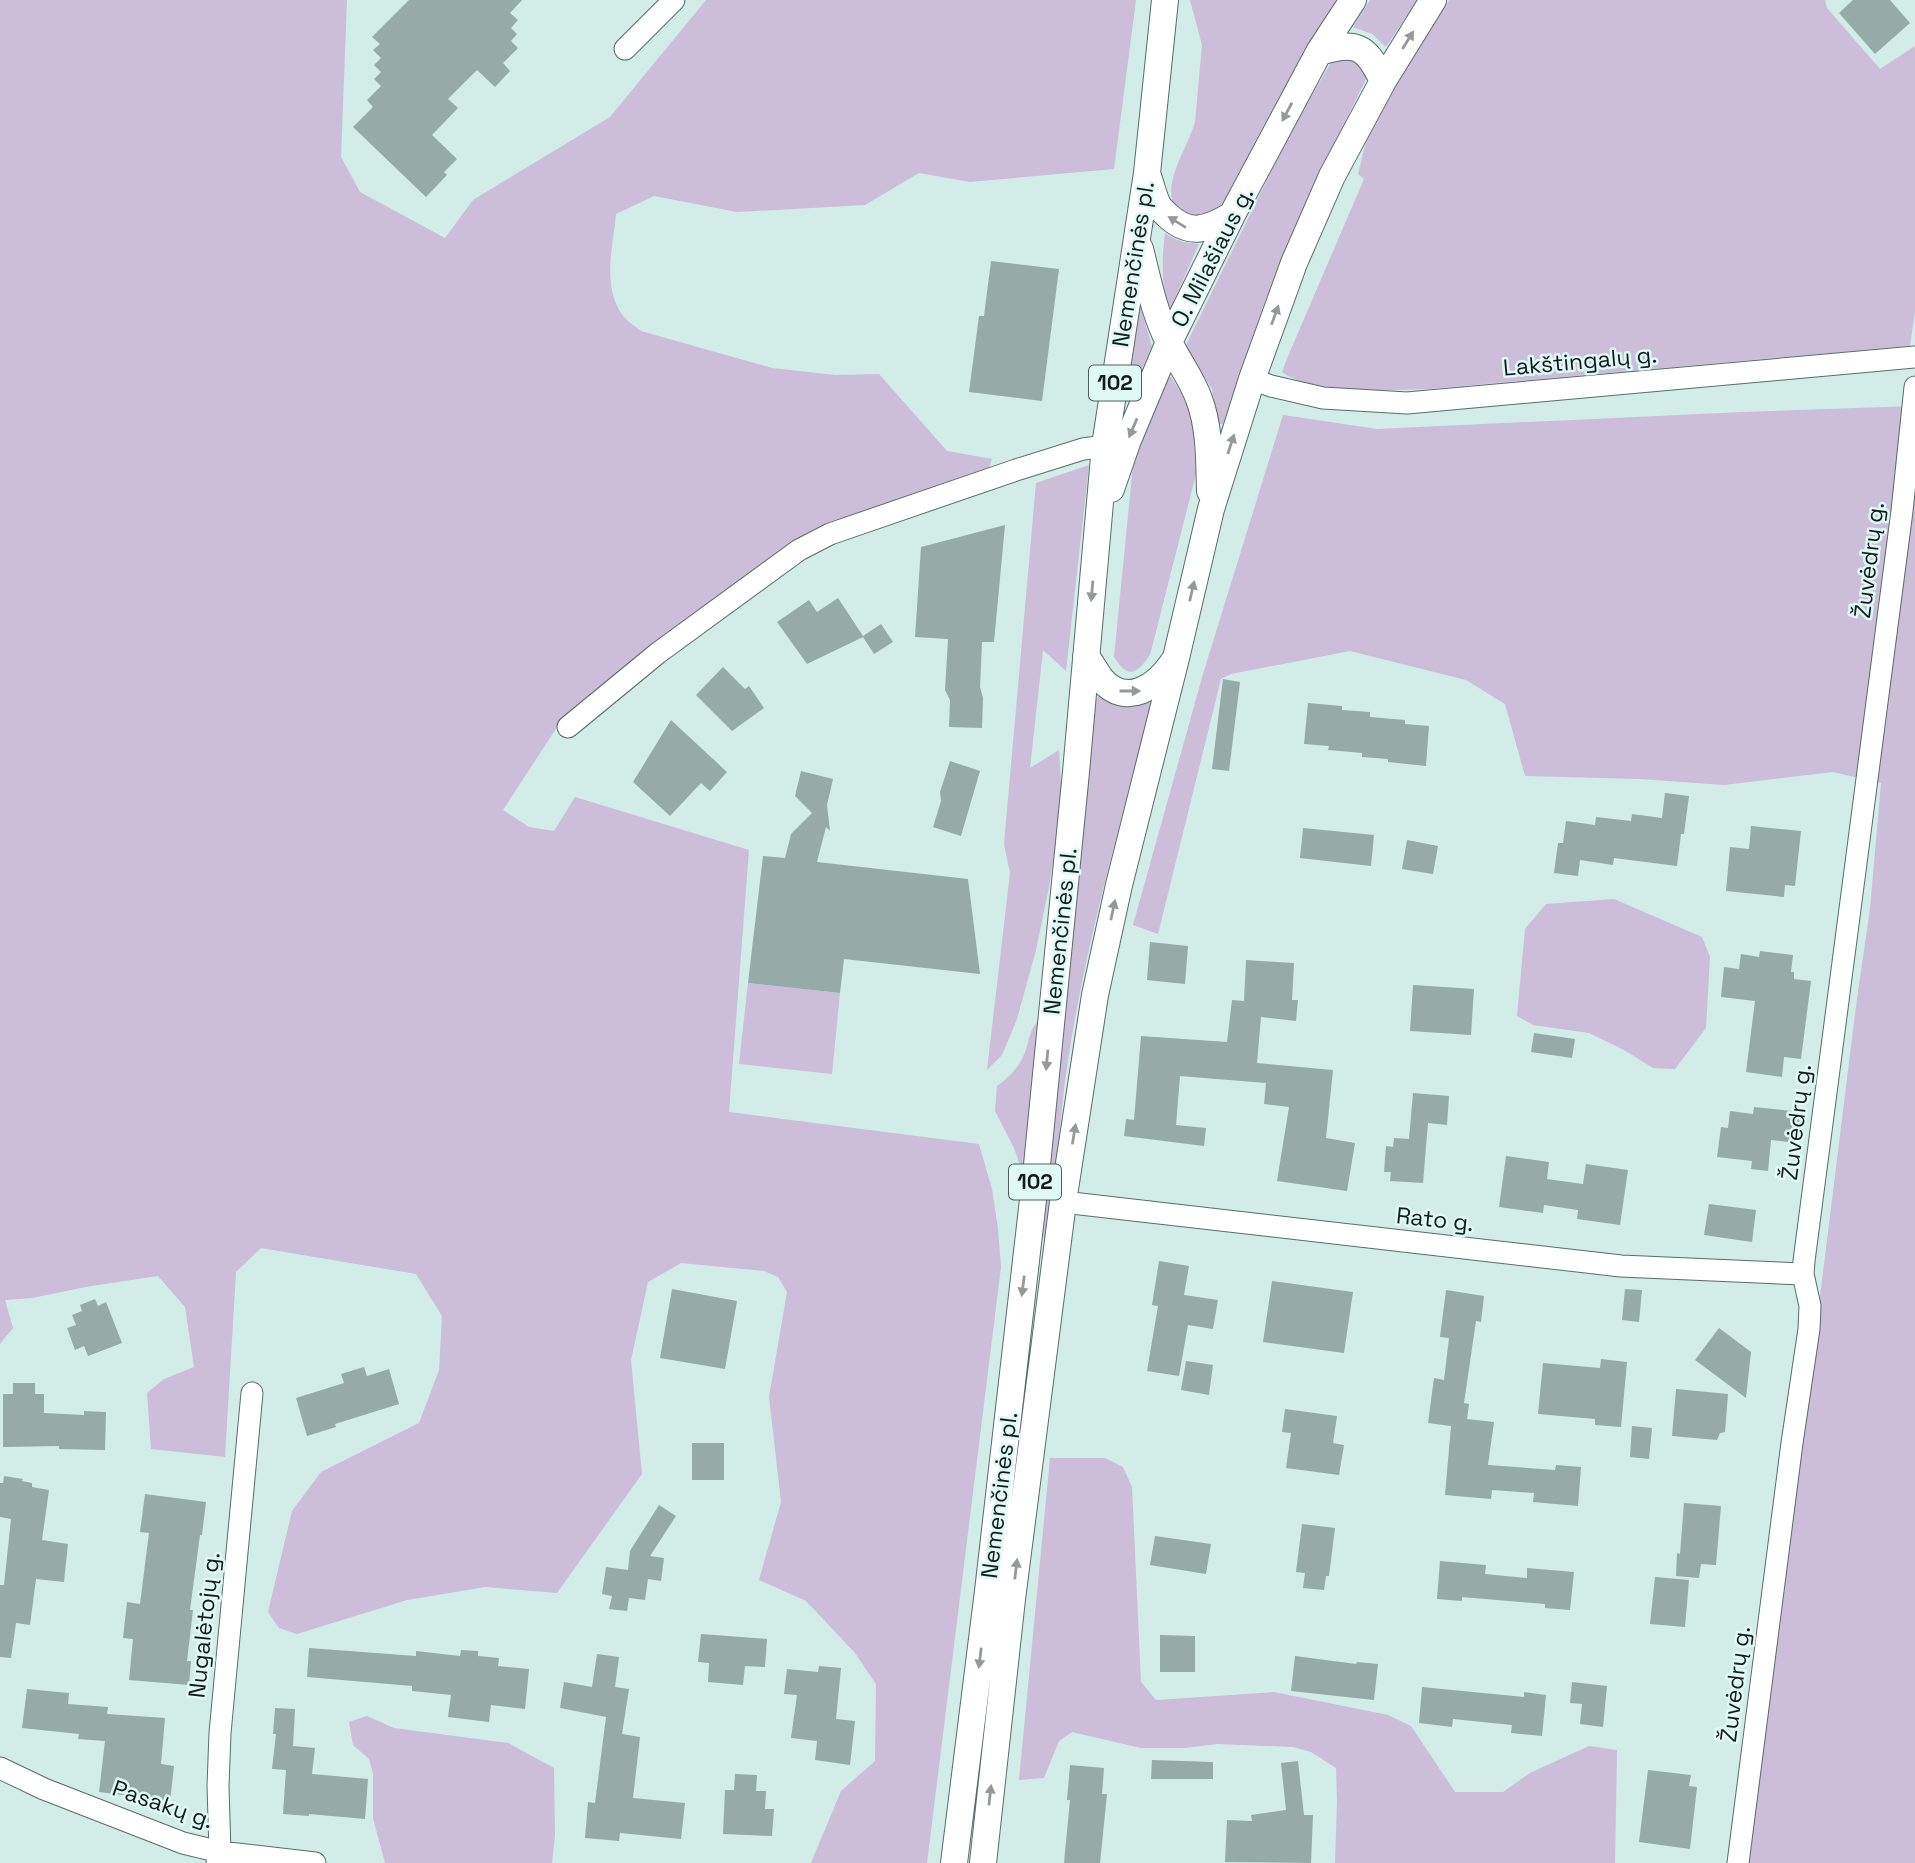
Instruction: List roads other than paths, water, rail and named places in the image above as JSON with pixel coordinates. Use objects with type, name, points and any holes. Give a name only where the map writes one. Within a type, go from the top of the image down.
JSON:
[{"type":"main road","name":"Nemenčinės pl.","points":[[954,1863],[1036,1177],[1105,446],[1147,173],[1164,0]]},
{"type":"main road","name":"O. Milašiaus g.","points":[[1098,527],[1128,440],[1169,342],[1232,215],[1319,52],[1353,0]]},
{"type":"main road","points":[[1210,509],[1252,379],[1299,251],[1332,176],[1382,80],[1433,0]]},
{"type":"main road","points":[[1319,52],[1341,45],[1359,48],[1374,61],[1382,80]]},
{"type":"main road","points":[[1147,173],[1158,206],[1183,227],[1197,230],[1212,227],[1232,215]]},
{"type":"main road","name":"102","points":[[1137,240],[1157,315],[1200,401],[1208,438],[1210,509]]},
{"type":"main road","name":"Nemenčinės pl.","points":[[983,1863],[1012,1599],[1063,1202],[1095,995],[1210,509]]},
{"type":"main road","points":[[1086,656],[1102,680],[1117,691],[1133,693],[1153,685],[1164,676],[1176,658]]},
{"type":"street","points":[[625,49],[674,0]]},
{"type":"street","name":"Lakštingalų g.","points":[[1252,379],[1323,398],[1407,403],[1915,357]]},
{"type":"street","name":"Žuvėdrų g.","points":[[1738,1863],[1809,1329],[1810,1306],[1803,1274],[1902,511],[1915,387]]},
{"type":"street","points":[[568,727],[658,653],[799,550],[830,534],[1016,470],[1083,449],[1105,446]]},
{"type":"street","name":"Rato g.","points":[[1063,1202],[1621,1266],[1803,1274]]},
{"type":"street","name":"Nugalėtojų g.","points":[[218,1857],[220,1733],[252,1393]]},
{"type":"street","name":"Pasakų g.","points":[[0,1768],[44,1789],[218,1857],[315,1863]]}]
